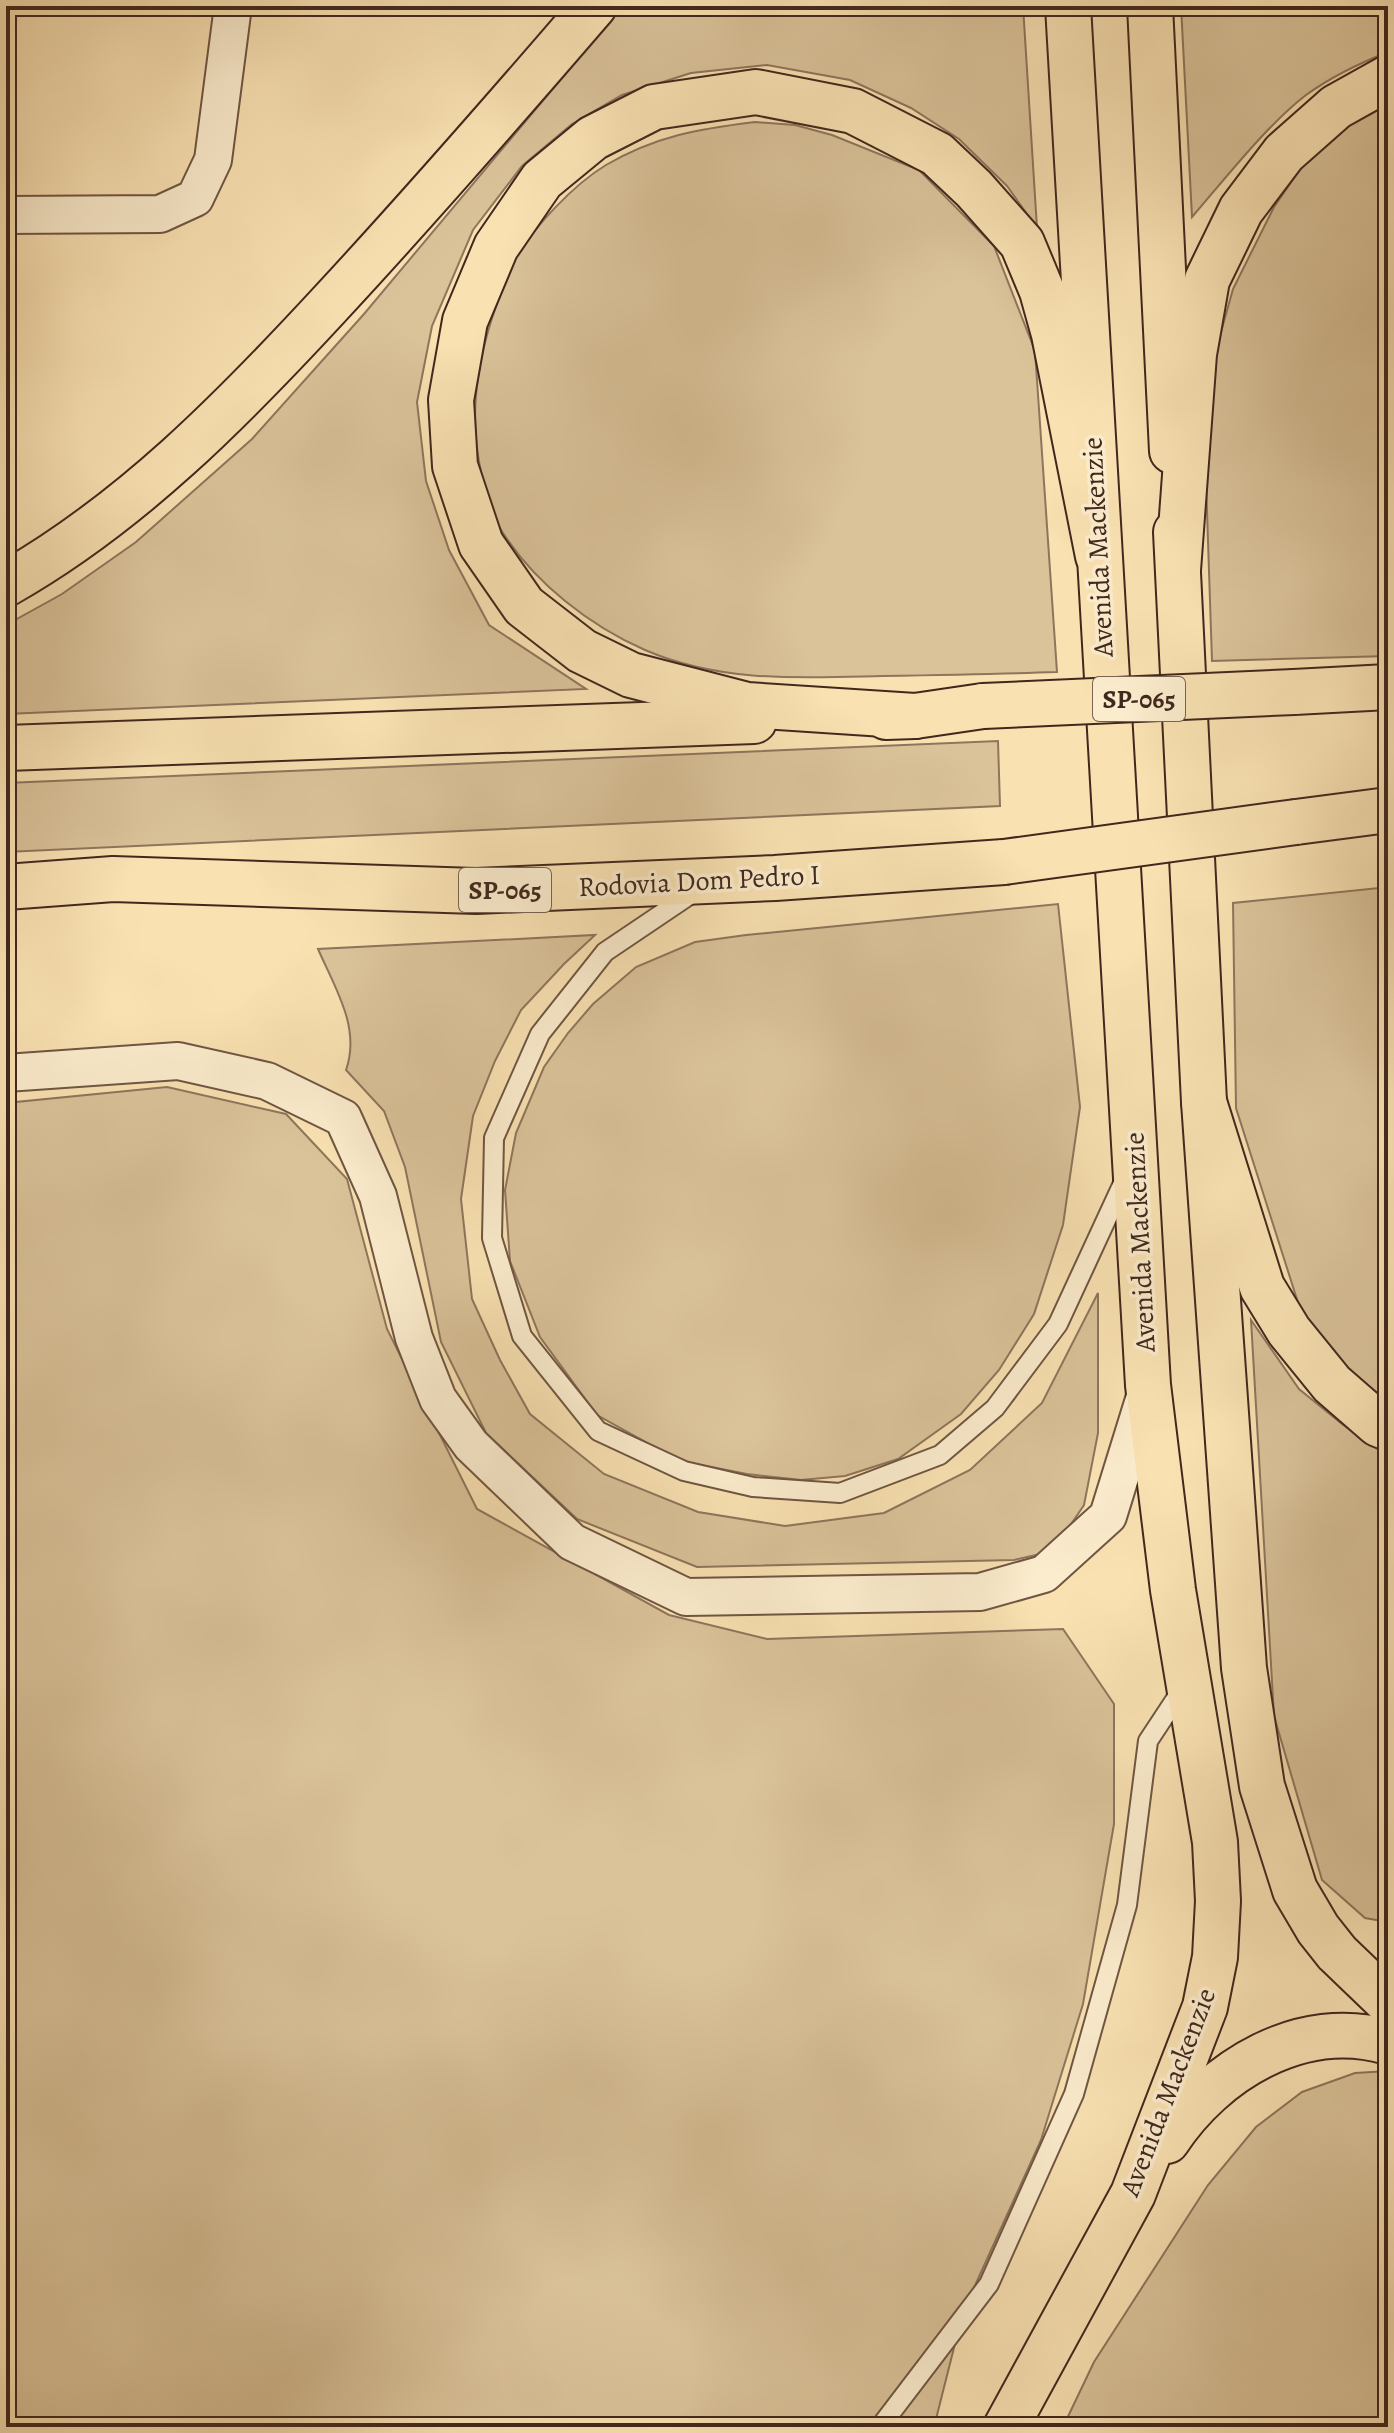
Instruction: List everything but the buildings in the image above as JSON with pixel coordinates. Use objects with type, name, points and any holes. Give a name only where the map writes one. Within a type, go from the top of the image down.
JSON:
[{"type":"main road","points":[[6,584],[109,516],[254,386],[413,215],[594,6]]},
{"type":"main road","name":"Avenida Mackenzie","points":[[1006,2427],[1133,2194],[1205,2007],[1215,1957],[1218,1901],[1215,1842],[1173,1590],[1148,1385],[1068,6]]},
{"type":"main road","points":[[1150,6],[1204,1102],[1244,1668],[1262,1786],[1295,1890],[1318,1929],[1337,1953],[1388,2002]]},
{"type":"main road","points":[[1178,570],[1194,354],[1207,280],[1241,210],[1284,153],[1336,107],[1388,78]]},
{"type":"main road","points":[[915,716],[747,705],[631,675],[582,651],[524,606],[481,544],[455,466],[451,400],[465,321],[496,247],[542,180],[593,138],[654,107],[756,92],[853,111],[937,154],[974,189],[1022,243],[1042,291],[1054,334],[1098,556]]},
{"type":"main road","name":"SP-065","points":[[6,748],[915,716],[983,706],[1388,687]]},
{"type":"main road","name":"Rodovia Dom Pedro I","points":[[6,887],[113,879],[476,891],[711,881],[1004,862],[1388,810]]},
{"type":"main road","points":[[1204,1102],[1262,1287],[1289,1331],[1332,1384],[1378,1424],[1388,1428]]},
{"type":"main road","points":[[1133,2194],[1185,2114],[1233,2071],[1272,2050],[1310,2038],[1351,2035],[1388,2042]]},
{"type":"street","points":[[6,215],[160,214],[195,198],[213,160],[233,6]]},
{"type":"street","points":[[6,1073],[178,1061],[267,1081],[343,1118],[378,1196],[414,1338],[438,1399],[471,1445],[572,1542],[686,1597],[980,1592],[1044,1574],[1108,1516],[1148,1385]]},
{"type":"lane","points":[[711,881],[605,952],[540,1034],[494,1138],[492,1238],[522,1336],[598,1431],[684,1471],[753,1487],[840,1493],[940,1455],[995,1408],[1058,1324],[1135,1158]]},
{"type":"lane","points":[[880,2427],[989,2284],[1074,2094],[1127,1905],[1148,1741],[1187,1682]]},
{"type":"shaded area","points":[[622,6],[1023,6],[1037,228],[1007,186],[959,139],[911,108],[850,80],[767,65],[691,73],[622,95],[572,124],[522,166],[473,230],[432,326],[417,402],[426,481],[449,550],[489,625],[586,689],[6,714],[6,625],[62,594],[136,542],[252,439],[364,314]]},
{"type":"shaded area","points":[[1181,6],[1388,6],[1388,52],[1336,76],[1291,107],[1192,217]]},
{"type":"shaded area","points":[[1388,102],[1388,656],[1212,661],[1204,421],[1216,350],[1233,289],[1274,207],[1307,159],[1339,129]]},
{"type":"shaded area","points":[[755,122],[795,125],[832,135],[919,170],[994,246],[1035,351],[1057,672],[791,677],[732,673],[674,661],[624,640],[584,616],[547,586],[501,530],[477,451],[476,398],[484,346],[514,260],[555,208],[606,165],[660,140]]},
{"type":"shaded area","points":[[998,741],[1000,806],[6,852],[6,783]]},
{"type":"shaded area","points":[[1388,887],[1388,1402],[1342,1365],[1301,1312],[1236,1108],[1233,903]]},
{"type":"shaded area","points":[[1058,904],[1080,1107],[1063,1225],[1034,1314],[999,1370],[961,1414],[898,1459],[845,1476],[801,1480],[747,1474],[680,1461],[597,1415],[540,1337],[510,1261],[505,1190],[516,1133],[544,1067],[593,1004],[636,967],[695,942]]},
{"type":"shaded area","points":[[595,935],[521,1010],[495,1061],[473,1116],[461,1199],[472,1299],[500,1360],[530,1414],[604,1474],[698,1512],[785,1526],[884,1513],[970,1470],[1042,1403],[1098,1293],[1098,1433],[1084,1505],[1053,1551],[1014,1560],[697,1567],[577,1519],[486,1433],[441,1342],[405,1167],[384,1111],[346,1070],[350,1054],[348,1024],[318,949]]},
{"type":"shaded area","points":[[167,1087],[286,1114],[347,1179],[387,1329],[477,1509],[669,1615],[767,1639],[1063,1629],[1114,1704],[1114,1824],[1083,2004],[1041,2140],[963,2312],[934,2427],[6,2427],[6,1103]]},
{"type":"shaded area","points":[[1251,1320],[1299,1389],[1388,1456],[1388,1922],[1365,1918],[1322,1880],[1274,1716]]},
{"type":"shaded area","points":[[1388,2071],[1388,2427],[1063,2427],[1094,2362],[1208,2185],[1256,2127],[1302,2092],[1355,2073]]}]
